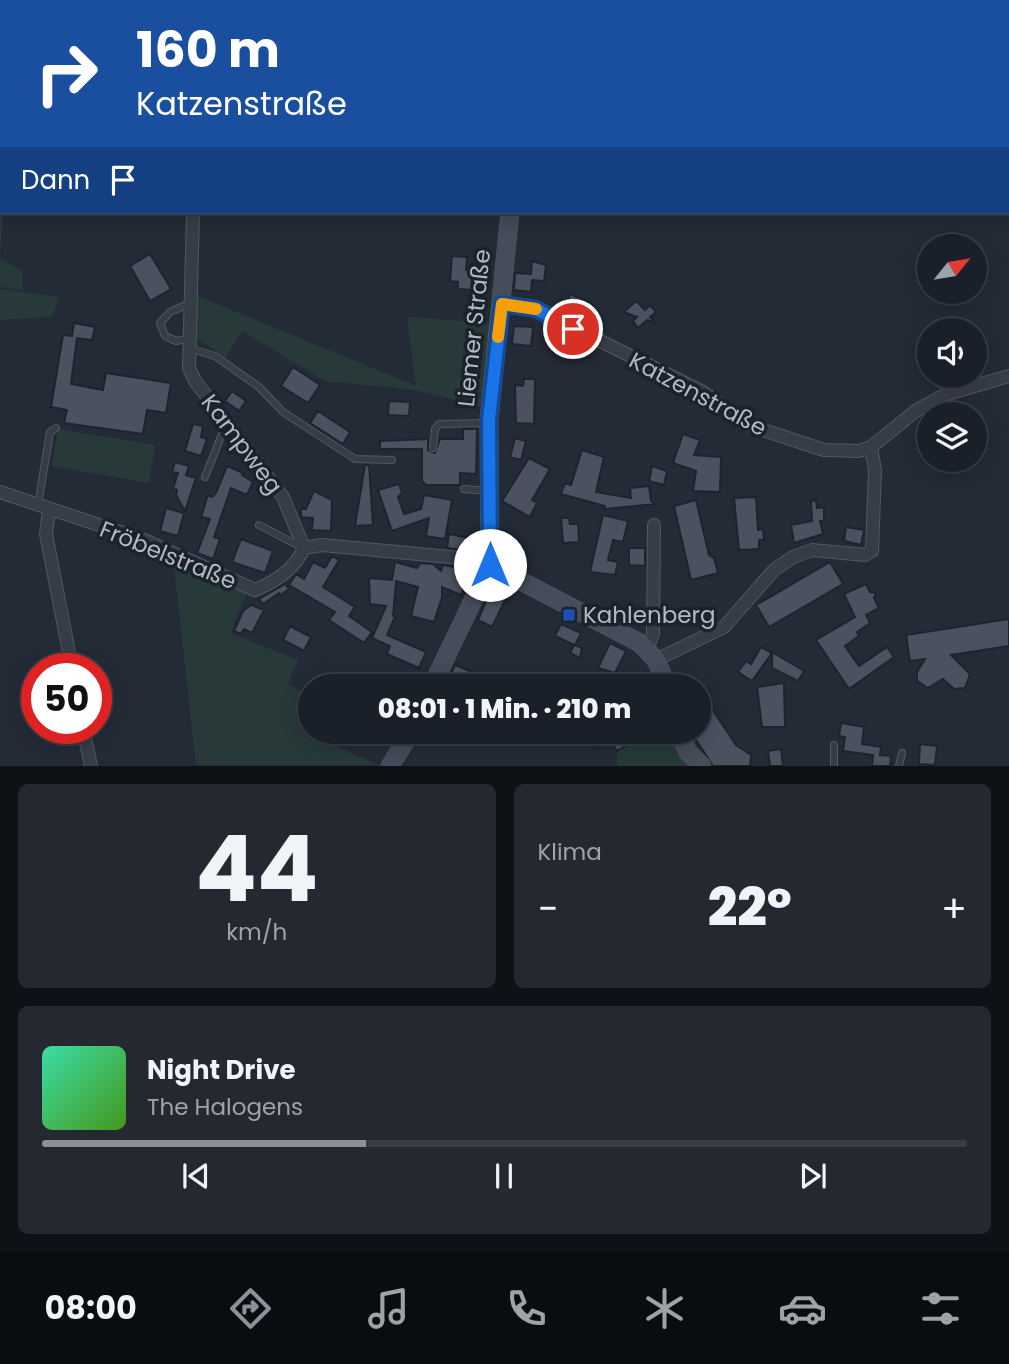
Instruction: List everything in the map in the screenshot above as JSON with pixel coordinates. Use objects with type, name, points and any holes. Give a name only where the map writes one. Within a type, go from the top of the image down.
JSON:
[{"type":"main road","name":"Liemer Straße","points":[[490,565],[489,423],[502,304],[503,247],[510,214]]},
{"type":"main road","points":[[438,674],[490,565],[626,634],[651,654],[661,674]]},
{"type":"main road","points":[[390,765],[403,744]]},
{"type":"main road","points":[[684,744],[702,765]]},
{"type":"street","name":"Kampweg","points":[[193,214],[187,343],[189,368],[195,381],[283,497],[304,548]]},
{"type":"street","name":"Katzenstraße","points":[[502,304],[536,309],[703,392],[735,418],[778,437],[824,450],[859,451],[871,447]]},
{"type":"street","points":[[654,525],[651,654],[724,627],[774,570],[793,557],[812,550],[864,555],[872,551],[875,470],[871,447],[917,410],[944,395],[1009,376]]},
{"type":"street","name":"Fröbelstraße","points":[[0,492],[144,540],[255,590],[270,584],[299,561],[304,548]]},
{"type":"street","points":[[43,508],[69,653]]},
{"type":"street","points":[[304,548],[322,545],[461,558],[490,565]]},
{"type":"street","points":[[86,744],[90,765]]},
{"type":"lane","points":[[188,304],[170,312],[160,323],[165,336],[215,356],[259,387],[283,412],[355,459],[392,460]]},
{"type":"lane","points":[[433,448],[435,429],[439,424],[489,423]]},
{"type":"lane","points":[[205,477],[222,434],[229,426]]},
{"type":"lane","points":[[43,508],[50,432],[56,428]]},
{"type":"lane","points":[[464,488],[489,491]]},
{"type":"lane","points":[[259,525],[304,548]]},
{"type":"lane","points":[[834,745],[834,765]]},
{"type":"lane","points":[[899,765],[902,753]]},
{"type":"shaded area","points":[[0,214],[3,214],[0,259]]},
{"type":"shaded area","points":[[0,259],[22,270],[23,290],[0,287]]},
{"type":"shaded area","points":[[0,289],[59,297],[52,317],[0,320]]},
{"type":"shaded area","points":[[193,294],[416,386],[407,317],[490,323],[485,408],[415,390],[325,381],[242,331],[225,358],[193,335]]},
{"type":"shaded area","points":[[58,429],[155,445],[149,483],[52,466]]},
{"type":"shaded area","points":[[173,558],[250,585],[230,633],[298,660],[288,684],[298,689],[298,744],[332,744],[378,765],[196,765]]},
{"type":"shaded area","points":[[633,744],[681,744],[700,766],[617,766],[617,751]]},
{"type":"building","points":[[150,254],[171,289],[150,301],[130,266]]},
{"type":"building","points":[[452,256],[467,257],[466,270],[474,271],[472,290],[458,289],[458,282],[450,281]]},
{"type":"building","points":[[532,261],[546,265],[544,281],[532,280],[531,292],[514,290],[515,273],[531,274]]},
{"type":"building","points":[[570,294],[593,304],[589,315],[580,311],[577,317],[563,311]]},
{"type":"building","points":[[636,301],[645,310],[650,305],[656,312],[650,317],[657,324],[647,320],[638,328],[633,321],[637,317],[624,312]]},
{"type":"building","points":[[74,323],[95,327],[92,340],[77,338],[71,384],[103,390],[106,373],[171,383],[166,413],[147,410],[143,434],[64,423],[67,410],[51,407],[63,335],[72,336]]},
{"type":"building","points":[[514,326],[533,327],[531,346],[512,344]]},
{"type":"building","points":[[293,367],[320,385],[308,403],[281,386]]},
{"type":"building","points":[[524,379],[535,379],[534,424],[516,423],[515,385],[523,386]]},
{"type":"building","points":[[232,391],[246,401],[239,411],[225,401]]},
{"type":"building","points":[[389,401],[410,402],[409,416],[388,415]]},
{"type":"building","points":[[318,411],[350,432],[343,444],[310,423]]},
{"type":"building","points":[[193,424],[203,426],[201,437],[207,439],[201,456],[185,451]]},
{"type":"building","points":[[463,429],[477,429],[476,474],[460,473],[460,485],[426,485],[422,481],[422,449],[380,449],[380,441],[428,439],[428,450],[435,453],[440,439],[463,439]]},
{"type":"building","points":[[683,434],[700,440],[694,455],[721,457],[720,492],[693,491],[696,471],[673,463]]},
{"type":"building","points":[[515,438],[526,441],[521,460],[510,457]]},
{"type":"building","points":[[582,450],[604,457],[596,492],[631,498],[630,488],[649,486],[651,501],[655,504],[605,509],[605,506],[561,494],[565,483],[571,485]]},
{"type":"building","points":[[529,458],[550,469],[532,500],[537,503],[530,517],[502,501]]},
{"type":"building","points":[[175,462],[189,466],[186,475],[196,478],[185,511],[176,495],[177,490],[173,489],[178,473],[172,472]]},
{"type":"building","points":[[365,465],[369,465],[373,525],[355,526]]},
{"type":"building","points":[[227,466],[243,473],[242,475],[253,482],[247,495],[231,488],[214,537],[220,539],[213,559],[197,553],[210,519],[201,517],[208,495],[212,497],[216,493]]},
{"type":"building","points":[[652,466],[667,471],[664,485],[649,481]]},
{"type":"building","points":[[399,484],[402,493],[398,497],[404,514],[421,509],[424,495],[452,500],[445,539],[426,536],[429,518],[392,531],[378,490]]},
{"type":"building","points":[[314,491],[332,500],[331,531],[312,530],[313,518],[301,517],[301,509],[306,509]]},
{"type":"building","points":[[756,497],[758,530],[763,529],[764,540],[759,540],[759,549],[739,550],[734,498]]},
{"type":"building","points":[[696,500],[709,555],[714,558],[718,573],[691,580],[674,506]]},
{"type":"building","points":[[816,500],[817,508],[824,507],[824,521],[820,521],[823,534],[794,543],[791,525],[812,521],[811,501]]},
{"type":"building","points":[[166,508],[184,513],[178,536],[160,531]]},
{"type":"building","points":[[603,515],[628,521],[623,542],[613,540],[608,560],[618,562],[615,575],[590,572]]},
{"type":"building","points":[[561,518],[569,518],[570,524],[578,524],[579,542],[563,543]]},
{"type":"building","points":[[846,527],[864,530],[861,545],[844,541]]},
{"type":"building","points":[[449,534],[469,538],[467,551],[447,548]]},
{"type":"building","points":[[241,539],[273,551],[265,573],[232,562]]},
{"type":"building","points":[[629,548],[645,548],[645,566],[629,565]]},
{"type":"building","points":[[332,556],[339,560],[323,587],[355,607],[349,616],[372,632],[364,643],[329,620],[335,612],[289,585],[296,574],[304,579],[313,562],[325,568]]},
{"type":"building","points":[[395,562],[417,568],[420,563],[433,564],[441,571],[443,565],[472,570],[461,595],[442,587],[442,597],[434,622],[411,616],[418,587],[396,581],[395,617],[387,635],[426,652],[419,668],[387,654],[390,646],[372,638],[386,606],[370,604],[369,578],[392,580]]},
{"type":"building","points":[[830,562],[843,584],[769,627],[756,605]]},
{"type":"building","points":[[285,584],[289,589],[281,595],[279,593],[263,604],[259,599]]},
{"type":"building","points":[[866,584],[870,592],[876,593],[874,598],[879,608],[866,615],[870,623],[857,632],[859,636],[845,646],[859,666],[887,647],[894,657],[849,689],[816,640],[855,617],[844,594]]},
{"type":"building","points":[[493,585],[509,592],[492,627],[478,620]]},
{"type":"building","points":[[251,605],[264,610],[252,633],[244,629],[241,634],[234,631],[243,611]]},
{"type":"building","points":[[1009,619],[1009,646],[951,655],[970,674],[965,688],[954,689],[943,679],[928,688],[917,681],[917,672],[925,659],[910,661],[906,635]]},
{"type":"building","points":[[561,624],[581,633],[575,645],[582,648],[580,658],[570,653],[574,645],[555,636]]},
{"type":"building","points":[[290,626],[311,637],[304,651],[283,640]]},
{"type":"building","points":[[610,643],[626,651],[615,673],[598,668]]},
{"type":"building","points":[[761,647],[772,653],[752,681],[738,672],[746,661],[751,664]]},
{"type":"building","points":[[772,652],[804,671],[798,681],[772,668]]},
{"type":"building","points":[[455,665],[477,674],[451,674]]},
{"type":"building","points":[[784,683],[785,727],[762,727],[757,687]]},
{"type":"building","points":[[711,708],[736,745],[751,755],[750,766],[713,766],[699,744],[711,744]]},
{"type":"building","points":[[841,723],[864,727],[862,744],[881,747],[880,755],[891,756],[890,766],[872,766],[873,755],[843,751],[845,737],[839,736]]},
{"type":"building","points":[[613,744],[628,744],[617,751]]},
{"type":"building","points":[[920,744],[937,746],[935,765],[919,764]]},
{"type":"building","points":[[781,749],[783,766],[770,766],[768,751]]},
{"type":"slow traffic","points":[[498,337],[502,304],[536,309]]},
{"type":"place","name":"Kahlenberg","points":[[569,615]]},
{"type":"route","points":[[490,565],[489,419],[502,304],[536,309],[573,329]]}]
